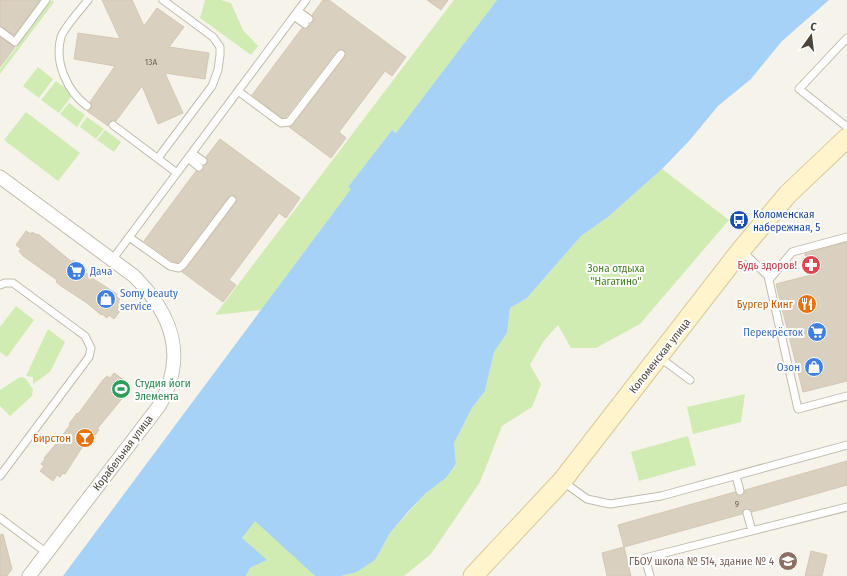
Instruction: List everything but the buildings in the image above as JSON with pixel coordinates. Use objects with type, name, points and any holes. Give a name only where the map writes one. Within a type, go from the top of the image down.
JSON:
[{"type":"street","name":"Коломенская улица","points":[[473,576],[562,481],[741,250],[788,194],[847,138]]},
{"type":"street","name":"Корабельная улица","points":[[0,177],[134,276],[149,292],[163,311],[172,334],[173,346],[173,364],[170,382],[159,406],[29,576]]},
{"type":"lane","points":[[0,31],[15,42],[46,0]]},
{"type":"lane","points":[[87,106],[80,101],[67,82],[61,68],[59,54],[61,36],[88,0]]},
{"type":"lane","points":[[158,158],[212,86],[218,70],[220,55],[220,47],[213,37],[163,0]]},
{"type":"lane","points":[[112,260],[304,1]]},
{"type":"lane","points":[[296,13],[307,22]]},
{"type":"lane","points":[[847,38],[799,90],[847,127]]},
{"type":"lane","points":[[238,91],[281,123],[289,122],[341,54]]},
{"type":"lane","points":[[113,125],[177,173]]},
{"type":"lane","points":[[190,155],[201,164]]},
{"type":"lane","points":[[129,237],[170,266],[179,268],[232,200]]},
{"type":"lane","points":[[769,280],[792,252],[847,237]]},
{"type":"lane","points":[[741,250],[768,276],[798,409],[847,396]]},
{"type":"lane","points":[[0,285],[13,282],[85,336],[91,348],[89,357],[0,476]]},
{"type":"lane","points":[[659,357],[690,380]]},
{"type":"lane","points":[[562,481],[587,499],[610,504],[661,496],[847,445]]},
{"type":"lane","points":[[736,476],[740,491]]},
{"type":"lane","points":[[650,576],[645,558],[847,507]]},
{"type":"lane","points":[[746,513],[752,530]]},
{"type":"lane","points":[[0,518],[47,553]]},
{"type":"green space","points":[[52,0],[54,2],[0,74],[0,69]]},
{"type":"green space","points":[[205,0],[221,0],[231,3],[243,30],[258,46],[251,55],[200,18]]},
{"type":"green space","points":[[454,0],[497,0],[396,133],[392,130],[348,187],[351,189],[261,310],[215,315]]},
{"type":"green space","points":[[38,67],[53,79],[39,98],[23,86]]},
{"type":"green space","points":[[56,81],[73,94],[59,113],[41,100]]},
{"type":"green space","points":[[69,103],[85,115],[77,127],[60,114]]},
{"type":"green space","points":[[26,112],[80,153],[58,181],[4,140]]},
{"type":"green space","points":[[87,117],[104,129],[96,139],[80,127]]},
{"type":"green space","points":[[105,130],[121,142],[114,152],[97,140]]},
{"type":"green space","name":"Зона отдыха \"Нагатино\"","points":[[662,169],[729,220],[640,324],[596,348],[571,348],[558,325],[543,342],[530,365],[541,384],[532,407],[502,426],[480,482],[431,554],[404,576],[341,576],[357,572],[375,560],[390,533],[426,493],[446,478],[456,464],[454,443],[472,408],[485,391],[494,352],[507,333],[510,308],[527,298],[581,236],[608,217]]},
{"type":"green space","points":[[16,306],[34,320],[7,357],[0,352],[0,327]]},
{"type":"green space","points":[[48,329],[65,342],[50,372],[33,384],[33,377],[26,376]]},
{"type":"green space","points":[[20,377],[25,378],[33,389],[32,396],[10,416],[0,406],[0,390]]},
{"type":"green space","points":[[745,394],[741,422],[693,434],[687,407]]},
{"type":"green space","points":[[688,436],[696,465],[639,481],[631,452]]},
{"type":"green space","points":[[255,520],[315,576],[246,576],[250,568],[266,560],[242,538]]},
{"type":"water","points":[[497,0],[829,0],[782,41],[751,79],[718,106],[689,141],[662,169],[608,217],[581,236],[527,298],[510,308],[507,333],[494,352],[485,391],[472,408],[454,443],[456,464],[446,478],[426,493],[390,533],[375,560],[357,572],[341,576],[315,576],[255,521],[242,538],[267,560],[250,568],[246,576],[63,576],[351,189],[348,187],[392,130],[396,133]]},
{"type":"place","name":"Коломенская набережная, 5","points":[[739,220]]},
{"type":"place","name":"Будь здоров!","points":[[811,265]]},
{"type":"place","name":"Дача","points":[[76,271]]},
{"type":"place","name":"Somy beauty service","points":[[106,299]]},
{"type":"place","name":"Бургер Кинг","points":[[807,304]]},
{"type":"place","name":"Перекрёсток","points":[[817,332]]},
{"type":"place","name":"Озон","points":[[814,367]]},
{"type":"place","name":"Студия йоги Элемента","points":[[121,389]]},
{"type":"place","name":"Бирстон","points":[[85,438]]},
{"type":"place","name":"ГБОУ школа № 514, здание № 4","points":[[788,561]]}]
